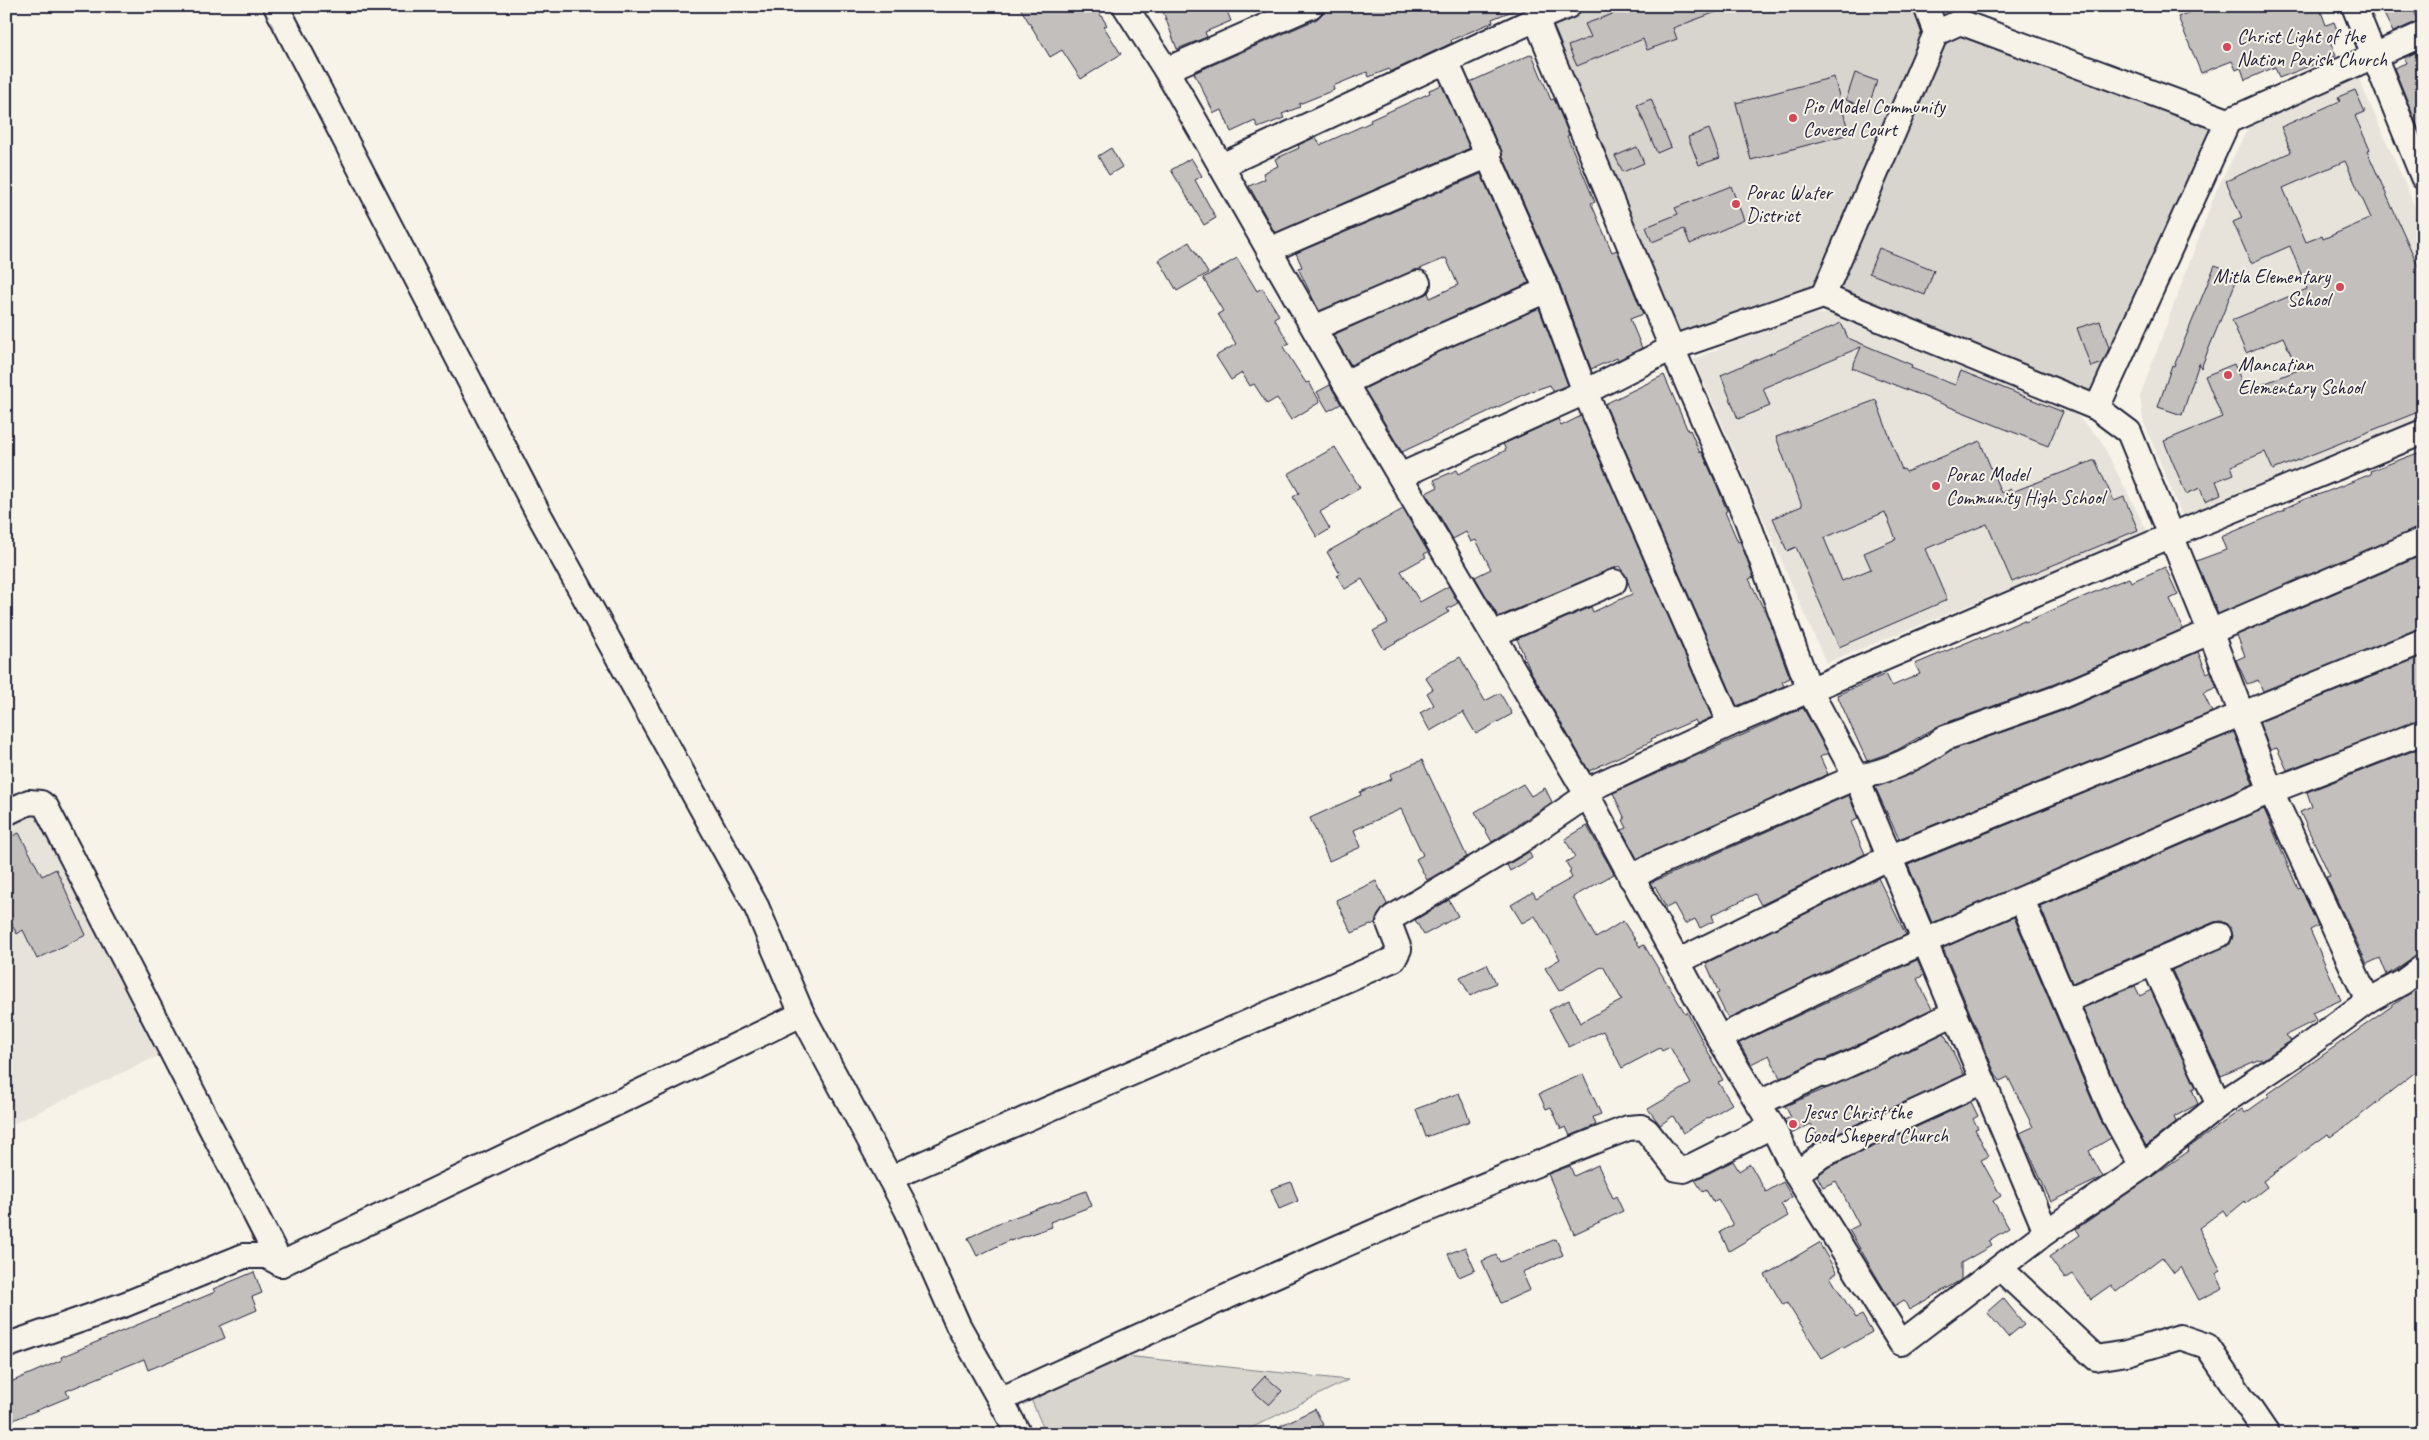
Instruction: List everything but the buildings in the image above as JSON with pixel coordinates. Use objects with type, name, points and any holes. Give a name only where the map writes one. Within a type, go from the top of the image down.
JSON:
[{"type":"street","points":[[276,6],[537,511],[756,906],[802,1014],[907,1210],[958,1325],[1002,1399],[1019,1434]]},
{"type":"street","points":[[1124,6],[1166,70],[1345,383],[1494,634],[1679,961],[1719,1038],[1772,1126],[1796,1174],[1901,1343],[2046,1232],[2142,1167],[2219,1105],[2296,1054],[2368,1001],[2403,982],[2423,967]]},
{"type":"street","points":[[1166,70],[1311,6]]},
{"type":"street","points":[[1221,166],[1446,60],[1568,6]]},
{"type":"street","points":[[1926,6],[1936,33]]},
{"type":"street","points":[[2354,6],[2417,144],[2423,177]]},
{"type":"street","points":[[1823,296],[1936,33],[1956,14],[2228,121]]},
{"type":"street","points":[[1536,19],[1672,348],[1747,520],[1810,691],[1856,776],[1888,858],[2046,1232]]},
{"type":"street","points":[[2097,408],[2228,121],[2423,34]]},
{"type":"street","points":[[1446,60],[1547,290],[1585,392],[1730,724]]},
{"type":"street","points":[[1269,250],[1489,155]]},
{"type":"street","points":[[1314,328],[1418,283]]},
{"type":"street","points":[[1345,383],[1431,341],[1547,290]]},
{"type":"street","points":[[1400,476],[1585,392],[1672,348],[1823,296],[2097,408],[2129,432],[2210,631],[2271,791],[2368,1001]]},
{"type":"street","points":[[890,1178],[1394,959],[1399,949],[1389,923],[1393,917],[1517,843],[1585,794],[1730,724],[2170,536],[2423,432]]},
{"type":"street","points":[[1631,878],[1656,864],[1856,776],[1872,775],[1930,750],[1945,738],[2056,698],[2423,540]]},
{"type":"street","points":[[1494,634],[1614,582]]},
{"type":"street","points":[[1679,961],[1888,858],[2423,641]]},
{"type":"street","points":[[1719,1038],[1923,942],[2271,791],[2423,732]]},
{"type":"street","points":[[6,813],[29,802],[41,802],[46,807],[281,1264]]},
{"type":"street","points":[[2022,900],[2113,1114],[2142,1167]]},
{"type":"street","points":[[2065,1001],[2219,935]]},
{"type":"street","points":[[2153,963],[2219,1105]]},
{"type":"street","points":[[1759,1103],[1823,1073],[1824,1075],[1865,1058],[1888,1044],[1954,1013]]},
{"type":"street","points":[[281,1264],[802,1014]]},
{"type":"street","points":[[1796,1174],[1822,1155],[1983,1081]]},
{"type":"street","points":[[1002,1399],[1286,1268],[1514,1172],[1628,1128],[1641,1127],[1647,1131],[1676,1169],[1684,1170],[1772,1126]]},
{"type":"street","points":[[6,1342],[8,1345],[126,1304],[244,1256],[266,1256],[281,1264]]},
{"type":"street","points":[[2000,1268],[2096,1358],[2128,1352],[2180,1337],[2206,1346],[2267,1434]]},
{"type":"shaded area","points":[[1568,6],[1926,6],[1936,33],[1960,22],[2228,121],[2097,408],[1823,296],[1672,348],[1536,19]]},
{"type":"shaded area","points":[[2358,77],[2423,225],[2423,417],[2183,518],[2143,420],[2140,396],[2216,191],[2248,128]]},
{"type":"shaded area","name":"Porac Model Community High School","points":[[1802,314],[1833,314],[2075,414],[2100,439],[2148,533],[1826,663],[1694,359]]},
{"type":"shaded area","points":[[36,807],[158,1056],[6,1127],[6,822]]},
{"type":"shaded area","points":[[1126,1356],[1348,1380],[1239,1434],[1046,1434],[1030,1397]]},
{"type":"place","name":"Christ Light of the Nation Parish Church","points":[[2227,47]]},
{"type":"place","name":"Pio Model Community Covered Court","points":[[1793,118]]},
{"type":"place","name":"Porac Water District","points":[[1736,204]]},
{"type":"place","name":"Mitla Elementary School","points":[[2340,287]]},
{"type":"place","name":"Mancatian Elementary School","points":[[2228,375]]},
{"type":"place","name":"Porac Model Community High School","points":[[1936,486]]},
{"type":"place","name":"Jesus Christ the Good Sheperd Church","points":[[1793,1124]]}]
